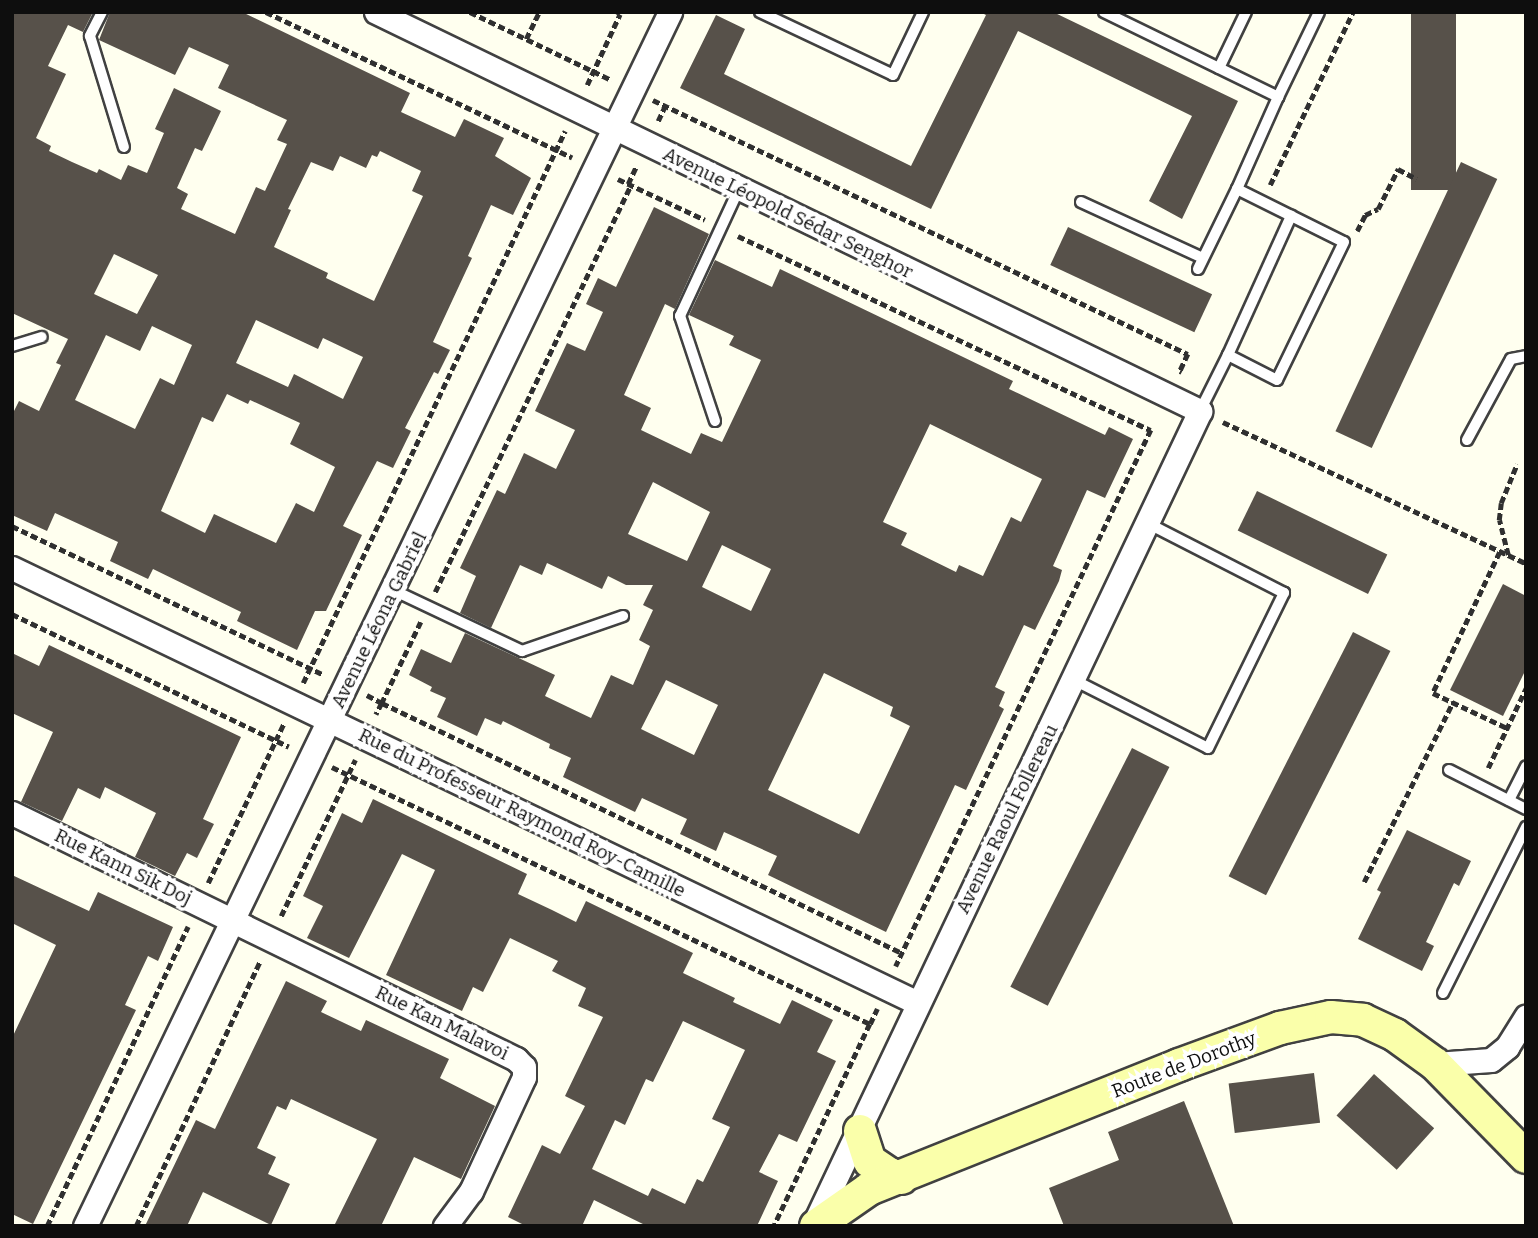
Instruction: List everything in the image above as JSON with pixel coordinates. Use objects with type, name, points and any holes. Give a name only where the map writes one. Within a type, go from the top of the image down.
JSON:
[{"type":"main road","name":"Route de Dorothy","points":[[815,1226],[869,1189],[1179,1065],[1306,1020],[1331,1017],[1363,1020],[1395,1035],[1435,1064],[1526,1157]]},
{"type":"main road","points":[[860,1131],[870,1161],[889,1174],[901,1178]]},
{"type":"street","name":"Avenue Léopold Sédar Senghor","points":[[376,12],[1200,411]]},
{"type":"street","name":"Avenue Léona Gabriel","points":[[85,1226],[670,12]]},
{"type":"street","name":"Avenue Raoul Follereau","points":[[815,1226],[918,1003],[1149,524],[1200,411]]},
{"type":"street","name":"Rue du Professeur Raymond Roy-Camille","points":[[12,568],[918,1003]]},
{"type":"street","name":"Rue Kann Sik Doj","points":[[12,813],[233,922]]},
{"type":"street","name":"Rue Kan Malavoi","points":[[233,922],[516,1059],[524,1067],[524,1077],[471,1191],[445,1226]]},
{"type":"street","points":[[1435,1064],[1491,1060],[1507,1047],[1526,1016]]},
{"type":"lane","points":[[102,12],[90,36],[124,147]]},
{"type":"lane","points":[[760,12],[894,75],[923,12]]},
{"type":"lane","points":[[1104,12],[1278,97]]},
{"type":"lane","points":[[1219,68],[1247,12]]},
{"type":"lane","points":[[1198,270],[1319,12]]},
{"type":"lane","points":[[715,422],[680,316],[739,189]]},
{"type":"lane","points":[[1228,355],[1277,380],[1344,242],[1237,189]]},
{"type":"lane","points":[[1081,202],[1203,258]]},
{"type":"lane","points":[[1200,411],[1291,216]]},
{"type":"lane","points":[[12,346],[42,337]]},
{"type":"lane","points":[[1467,440],[1511,359],[1526,356]]},
{"type":"lane","points":[[1074,680],[1208,748],[1284,593],[1149,524]]},
{"type":"lane","points":[[393,590],[522,651],[623,616]]},
{"type":"lane","points":[[1508,800],[1526,766]]},
{"type":"lane","points":[[1449,770],[1526,809]]},
{"type":"lane","points":[[1443,993],[1526,827]]},
{"type":"path","points":[[266,12],[580,161]]},
{"type":"path","points":[[470,12],[593,71],[619,13]]},
{"type":"path","points":[[526,39],[540,12]]},
{"type":"path","points":[[652,100],[1188,354],[1180,371],[1212,387]]},
{"type":"path","points":[[298,693],[565,130]]},
{"type":"path","points":[[628,184],[639,159]]},
{"type":"path","points":[[1354,235],[1365,215],[1378,209],[1398,169],[1418,179]]},
{"type":"path","points":[[608,174],[1151,430],[893,974]]},
{"type":"path","points":[[1200,411],[1526,563]]},
{"type":"path","points":[[1508,555],[1499,520],[1501,503],[1517,464]]},
{"type":"path","points":[[12,526],[331,679]]},
{"type":"path","points":[[1500,552],[1433,693],[1507,728]]},
{"type":"path","points":[[12,614],[299,751]]},
{"type":"path","points":[[1485,775],[1526,688]]},
{"type":"path","points":[[1364,882],[1453,702]]},
{"type":"path","points":[[204,893],[275,740]]},
{"type":"path","points":[[276,926],[358,752]]},
{"type":"path","points":[[325,764],[870,1024],[774,1226]]},
{"type":"path","points":[[47,1226],[189,925]]},
{"type":"path","points":[[136,1226],[262,957]]},
{"type":"building","points":[[12,12],[93,12],[83,32],[68,25],[48,66],[66,74],[36,138],[51,146],[49,151],[72,162],[97,173],[99,169],[121,180],[128,165],[147,173],[164,133],[155,129],[174,88],[221,111],[202,151],[195,148],[177,188],[188,194],[181,209],[235,234],[256,187],[265,191],[287,144],[277,140],[287,120],[218,88],[229,65],[189,47],[175,75],[99,40],[110,12],[242,12],[410,93],[401,112],[455,137],[464,119],[504,138],[495,156],[531,178],[513,215],[491,205],[468,256],[472,258],[433,342],[450,350],[438,374],[434,372],[405,428],[411,431],[393,468],[377,461],[343,526],[362,535],[326,611],[315,611],[297,650],[237,621],[241,612],[153,569],[148,579],[110,561],[118,542],[55,513],[47,531],[12,515],[12,415],[19,401],[39,411],[61,365],[56,363],[68,339],[12,313]],"holes":[[[380,151],[421,171],[412,191],[423,196],[374,301],[326,278],[328,273],[274,247],[291,210],[288,209],[311,162],[333,171],[340,156],[366,168],[372,155],[377,157]],[[114,254],[158,275],[137,314],[94,294]],[[256,320],[318,349],[323,338],[363,357],[343,399],[294,374],[288,387],[236,363]],[[152,326],[192,345],[174,385],[160,378],[135,429],[75,400],[106,335],[140,351]],[[227,394],[248,404],[250,400],[300,423],[290,444],[335,467],[314,512],[296,503],[276,543],[214,514],[205,533],[161,511],[202,417],[213,422]]]},
{"type":"building","points":[[980,12],[1053,12],[1238,101],[1182,219],[1149,201],[1192,116],[1018,31],[931,209],[680,88],[716,15],[745,29],[724,74],[911,166],[986,15]]},
{"type":"building","points":[[1411,12],[1456,12],[1456,190],[1411,190]]},
{"type":"building","points":[[1461,162],[1497,179],[1372,448],[1335,431]]},
{"type":"building","points":[[654,207],[709,234],[675,309],[665,304],[624,395],[651,408],[641,430],[691,454],[701,433],[722,442],[761,360],[729,345],[734,336],[689,315],[715,260],[772,287],[780,269],[1013,381],[1009,389],[1105,435],[1109,427],[1133,439],[1105,498],[1087,490],[1053,566],[1062,570],[1059,581],[1035,630],[1024,625],[995,687],[1005,692],[999,706],[1004,709],[966,790],[955,785],[886,932],[768,875],[777,856],[724,832],[716,851],[680,834],[687,819],[642,798],[635,812],[563,777],[571,758],[549,748],[550,744],[503,721],[501,725],[485,718],[477,736],[437,717],[446,698],[430,691],[432,687],[409,675],[421,649],[451,663],[465,633],[555,675],[545,696],[591,718],[611,675],[633,685],[650,646],[639,640],[653,610],[643,605],[653,585],[626,585],[608,576],[602,589],[547,563],[542,575],[520,565],[491,628],[460,613],[476,576],[460,568],[497,490],[505,494],[524,453],[556,469],[575,430],[535,411],[567,343],[585,351],[603,312],[586,304],[598,278],[616,287]],"holes":[[[930,424],[1042,479],[1021,522],[1011,517],[983,576],[959,565],[956,572],[901,545],[907,533],[883,522]],[[653,482],[710,512],[687,561],[628,534]],[[722,545],[771,569],[751,611],[702,587]],[[824,673],[893,707],[890,716],[910,726],[859,834],[768,790]],[[666,680],[718,705],[694,755],[641,729]]]},
{"type":"building","points":[[1068,227],[1212,294],[1194,332],[1050,265]]},
{"type":"building","points":[[1257,491],[1387,555],[1368,594],[1238,531]]},
{"type":"building","points":[[1503,584],[1526,596],[1526,669],[1503,716],[1450,690]]},
{"type":"building","points":[[1353,632],[1390,651],[1266,895],[1229,876]]},
{"type":"building","points":[[49,645],[241,737],[203,819],[214,824],[197,858],[187,853],[175,876],[135,857],[156,813],[105,787],[100,799],[78,788],[62,821],[21,802],[53,732],[12,713],[12,653],[39,666]]},
{"type":"building","points":[[1132,748],[1169,767],[1048,1006],[1010,987]]},
{"type":"building","points":[[373,799],[527,874],[518,894],[576,922],[586,901],[693,953],[683,973],[735,998],[733,1002],[780,1024],[792,1000],[833,1020],[817,1052],[836,1061],[797,1142],[779,1134],[759,1172],[778,1181],[757,1226],[647,1226],[594,1200],[582,1226],[526,1226],[508,1217],[542,1145],[560,1154],[585,1106],[565,1096],[603,1017],[578,1006],[586,988],[552,971],[558,961],[510,938],[483,992],[473,987],[462,1011],[386,975],[435,870],[402,854],[349,958],[307,938],[323,906],[303,896],[342,813],[362,823]],"holes":[[[683,1021],[745,1050],[712,1119],[730,1127],[703,1182],[697,1179],[685,1204],[652,1188],[648,1196],[592,1169],[615,1120],[625,1125],[646,1079],[653,1082]]]},
{"type":"building","points":[[1407,830],[1471,861],[1459,886],[1454,883],[1426,942],[1434,946],[1422,971],[1358,939],[1381,892],[1377,890]]},
{"type":"building","points":[[12,875],[89,911],[98,892],[173,927],[158,961],[148,956],[125,1005],[136,1010],[33,1224],[12,1214],[12,1038],[56,945],[12,923]]},
{"type":"building","points":[[286,981],[327,1001],[321,1012],[361,1031],[366,1020],[449,1059],[440,1078],[495,1106],[461,1179],[414,1157],[381,1226],[334,1226],[377,1139],[291,1099],[286,1110],[277,1106],[257,1148],[276,1157],[268,1174],[290,1184],[271,1225],[203,1192],[187,1226],[145,1226],[196,1120],[215,1129]]},
{"type":"building","points":[[1314,1073],[1320,1123],[1235,1133],[1229,1083]]},
{"type":"building","points":[[1374,1074],[1434,1128],[1397,1170],[1337,1116]]},
{"type":"building","points":[[1184,1101],[1234,1226],[1064,1226],[1049,1188],[1119,1160],[1108,1132]]}]
